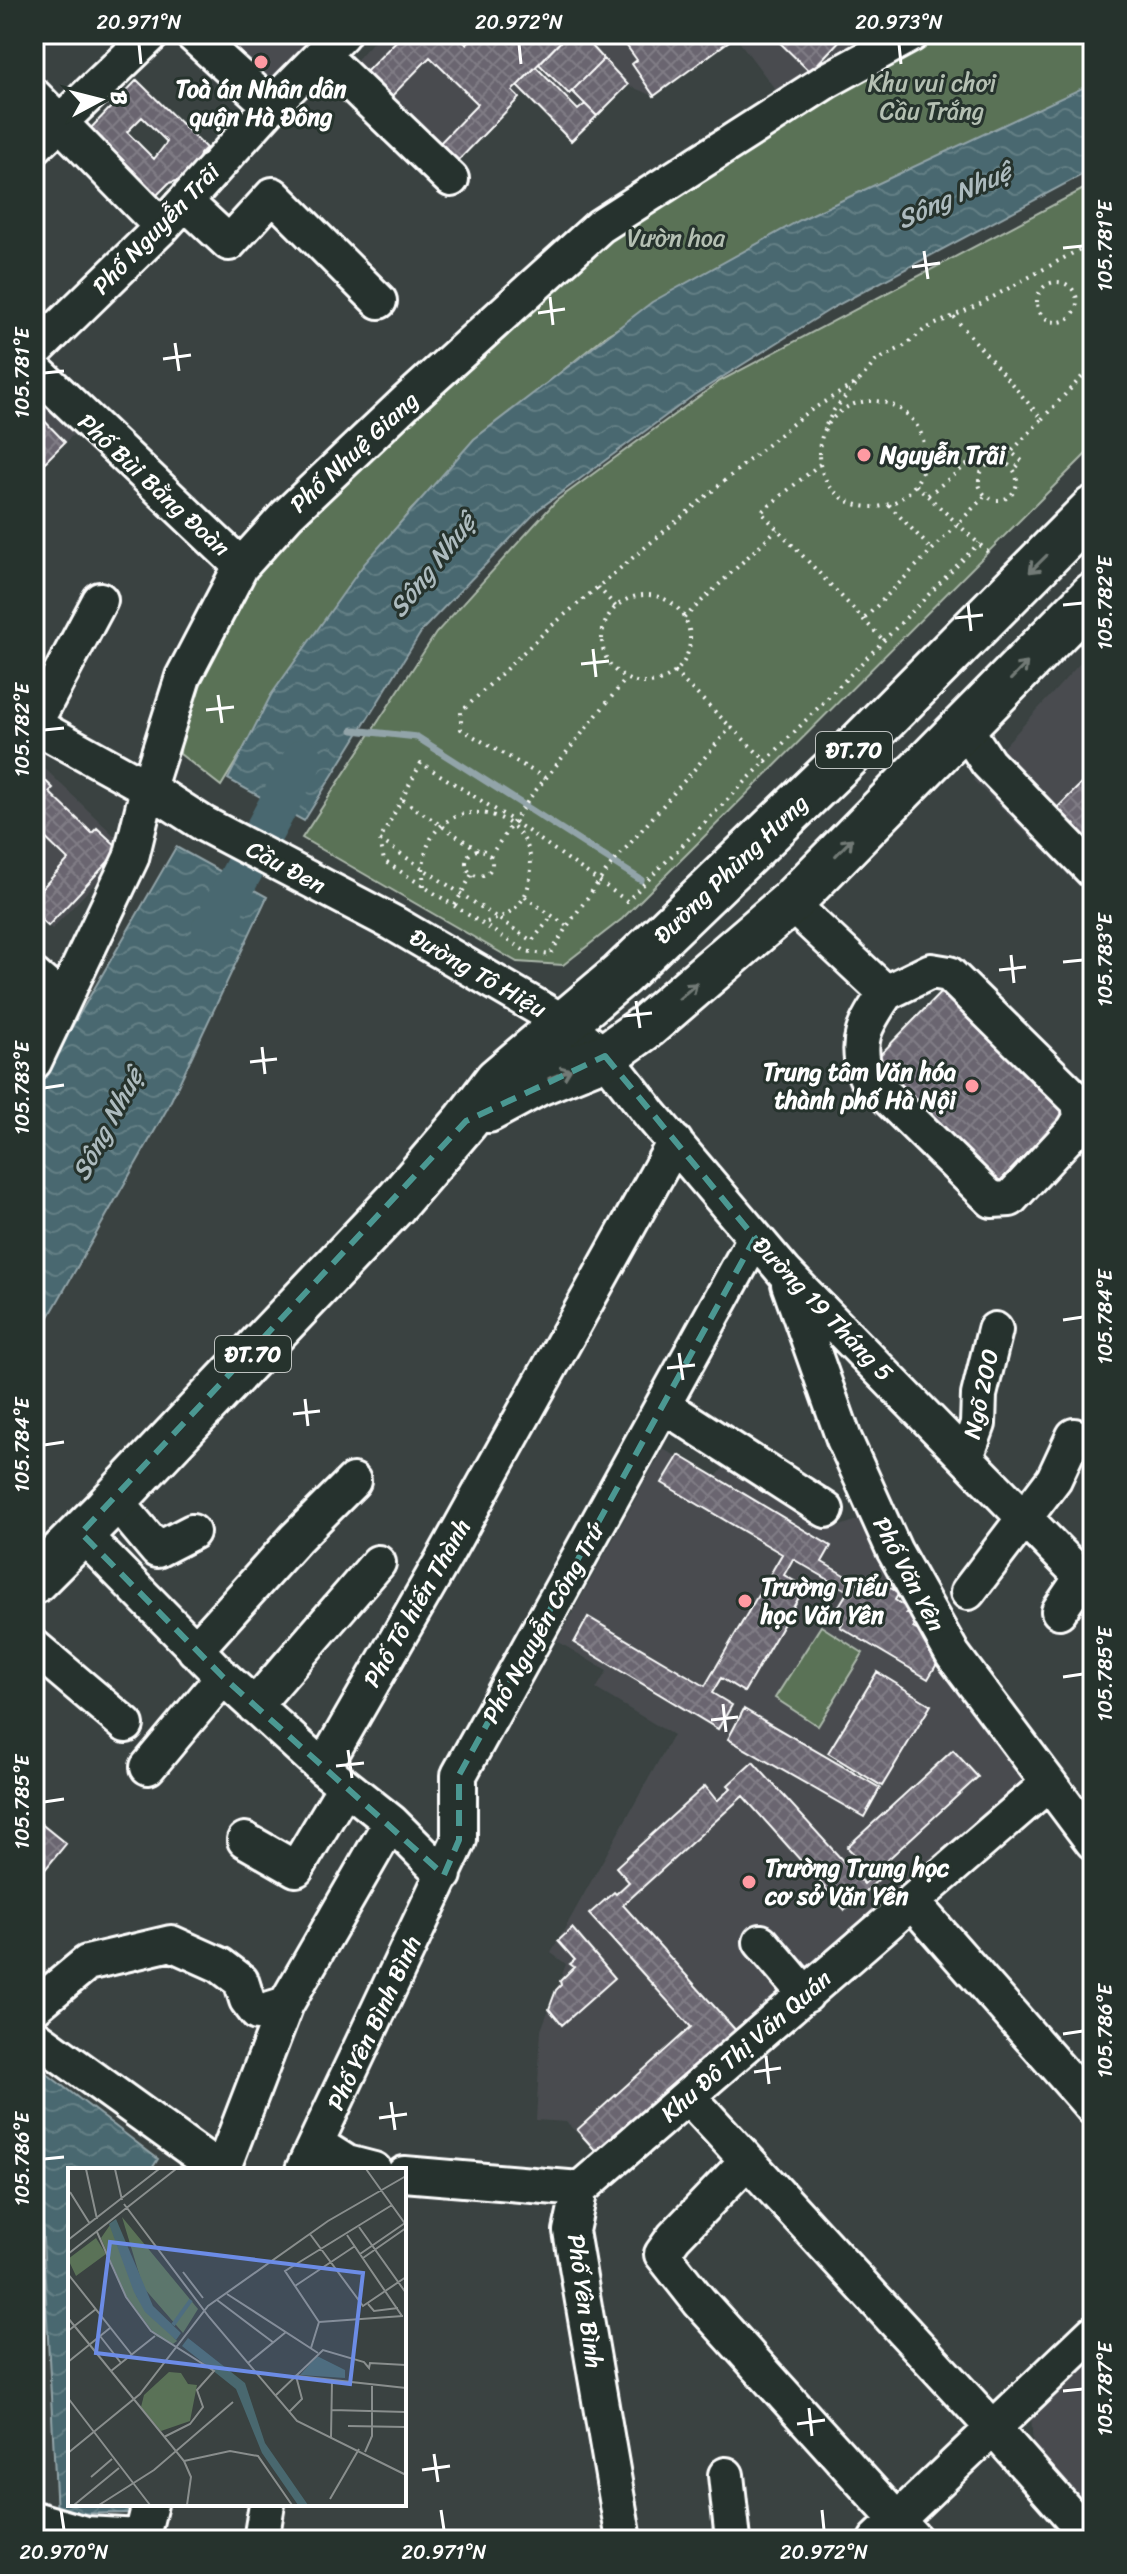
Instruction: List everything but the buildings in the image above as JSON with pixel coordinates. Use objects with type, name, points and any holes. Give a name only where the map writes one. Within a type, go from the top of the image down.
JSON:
[{"type":"main road","name":"Đường Phùng Hưng","points":[[34,1581],[115,1500],[395,1204],[497,1080],[621,975],[1093,509]]},
{"type":"main road","name":"Đường Phùng Hưng","points":[[466,1121],[538,1083],[605,1056],[647,1026],[790,903],[1093,595]]},
{"type":"main road","points":[[921,682],[963,725]]},
{"type":"main road","points":[[742,858],[790,903]]},
{"type":"street","points":[[34,147],[152,34]]},
{"type":"street","points":[[192,34],[271,106]]},
{"type":"street","name":"Phố Nhuệ Giang","points":[[34,1062],[131,858],[148,788],[183,677],[241,566],[287,515],[386,421],[600,226],[828,80],[912,34]]},
{"type":"street","points":[[332,44],[451,179]]},
{"type":"street","name":"Phố Nguyễn Trãi","points":[[34,352],[162,227],[271,106],[332,44]]},
{"type":"street","points":[[34,96],[162,227]]},
{"type":"street","points":[[185,202],[229,243],[273,195],[379,301]]},
{"type":"street","name":"Phố Bùi Bằng Đoàn","points":[[34,369],[241,566]]},
{"type":"street","points":[[100,600],[34,724],[148,788]]},
{"type":"street","points":[[963,725],[988,763],[1093,871]]},
{"type":"street","name":"Cầu Đen","points":[[148,788],[180,809],[393,923]]},
{"type":"street","points":[[790,903],[886,993]]},
{"type":"street","name":"Đường Tô Hiệu","points":[[393,923],[563,1022]]},
{"type":"street","points":[[931,971],[949,974],[983,1004],[1079,1102],[1081,1118],[1074,1130],[1010,1199],[992,1200],[866,1076],[860,1049],[865,1025],[886,993],[931,971]]},
{"type":"street","points":[[34,976],[63,1001]]},
{"type":"street","name":"Đường 19 Tháng 5","points":[[563,1022],[605,1056],[785,1273],[1087,1582]]},
{"type":"street","name":"Phố Tô hiến Thành","points":[[245,1840],[296,1869],[334,1778],[446,1554],[675,1142]]},
{"type":"street","name":"Phố Nguyễn Công Trứ","points":[[444,1875],[459,1840],[459,1775],[755,1238]]},
{"type":"street","name":"Phố Văn Yên","points":[[785,1273],[844,1439],[894,1550],[953,1655],[1093,1842]]},
{"type":"street","name":"Ngõ 200","points":[[966,1457],[978,1424],[979,1395],[995,1330]]},
{"type":"street","points":[[663,1405],[826,1510]]},
{"type":"street","points":[[968,1592],[1054,1479],[1074,1436]]},
{"type":"street","points":[[195,1650],[296,1538],[353,1481]]},
{"type":"street","points":[[115,1500],[157,1550],[192,1532]]},
{"type":"street","points":[[81,1533],[223,1677],[334,1778],[391,1822],[444,1875]]},
{"type":"street","points":[[254,1706],[378,1563]]},
{"type":"street","points":[[1059,1611],[1087,1582]]},
{"type":"street","points":[[34,1647],[126,1725]]},
{"type":"street","points":[[148,1767],[223,1677]]},
{"type":"street","name":"Khu Đô Thị Văn Quán","points":[[580,2189],[1048,1784]]},
{"type":"street","points":[[222,2168],[286,2004],[391,1822]]},
{"type":"street","name":"Phố Yên Bình Bình","points":[[310,2157],[444,1875]]},
{"type":"street","points":[[913,1903],[1093,2108]]},
{"type":"street","points":[[761,1942],[806,1995]]},
{"type":"street","points":[[34,2007],[87,1963],[171,1943],[220,1965],[241,1981],[247,2000],[257,2013],[286,2004]]},
{"type":"street","points":[[34,2036],[218,2168]]},
{"type":"street","points":[[688,2096],[1092,2540]]},
{"type":"street","points":[[310,2157],[366,2168]]},
{"type":"street","points":[[747,2161],[674,2237],[662,2254],[896,2534],[993,2428],[1093,2333]]},
{"type":"street","points":[[406,2174],[580,2189]]},
{"type":"street","name":"Phố Yên Bình","points":[[580,2189],[571,2231],[624,2540]]},
{"type":"street","points":[[726,2475],[733,2540]]},
{"type":"street","points":[[34,2519],[85,2537],[141,2538],[149,2506]]},
{"type":"street","points":[[261,2540],[267,2506]]},
{"type":"path","points":[[826,427],[838,413],[854,403],[872,400],[888,402],[903,410],[915,422],[923,437],[926,453],[916,485],[904,497],[889,505],[873,507],[854,504],[838,495],[826,481],[820,463],[820,445],[827,420],[834,410],[876,361],[906,345],[925,329],[954,317],[1093,242]]},
{"type":"path","points":[[1064,283],[1074,292],[1077,305],[1070,317],[1057,321],[1041,313],[1039,295],[1046,285],[1064,283]]},
{"type":"path","points":[[954,317],[1042,419]]},
{"type":"path","points":[[928,495],[977,457],[1011,452],[1093,365]]},
{"type":"path","points":[[545,778],[461,729],[461,712],[549,628],[803,415],[859,381]]},
{"type":"path","points":[[1011,452],[1022,461],[1014,470]]},
{"type":"path","points":[[1001,462],[1014,470],[1017,484],[1012,494],[1001,500],[986,495],[979,482],[988,465],[1001,462]]},
{"type":"path","points":[[820,463],[761,512],[883,640]]},
{"type":"path","points":[[916,485],[992,556]]},
{"type":"path","points":[[865,618],[986,495]]},
{"type":"path","points":[[889,505],[931,549]]},
{"type":"path","points":[[684,618],[777,529]]},
{"type":"path","points":[[731,727],[599,880],[550,955],[525,951],[384,861],[380,840],[421,763],[599,880],[627,901],[979,543]]},
{"type":"path","points":[[598,587],[616,607]]},
{"type":"path","points":[[641,596],[656,597],[668,602],[684,618],[689,637],[688,650],[683,663],[662,680],[648,683],[626,679],[610,665],[603,651],[605,621],[626,600],[641,596]]},
{"type":"path","points":[[674,672],[766,761]]},
{"type":"path","points":[[478,850],[466,860],[466,868],[480,876],[492,865],[490,856],[532,795],[626,679]]},
{"type":"path","points":[[403,800],[490,856]]},
{"type":"path","points":[[424,886],[421,866],[425,848],[442,825],[463,814],[480,813],[514,824],[531,855],[532,874],[525,897],[499,919],[483,923]]},
{"type":"path","points":[[380,840],[532,941],[553,915]]},
{"type":"path","points":[[455,905],[472,874]]},
{"type":"path","points":[[525,897],[567,926]]},
{"type":"highlighted area","points":[[605,1056],[755,1238],[459,1775],[459,1840],[444,1875],[223,1677],[81,1533],[466,1121]]},
{"type":"shaded area","name":"Toà án Nhân dân quận Hà Đông","points":[[205,34],[315,34],[261,89]]},
{"type":"shaded area","points":[[380,34],[887,34],[784,101],[735,36],[654,96],[627,85],[571,141],[524,94],[451,168],[344,74]]},
{"type":"shaded area","points":[[34,388],[77,431],[34,473]]},
{"type":"shaded area","points":[[1093,649],[1093,900],[973,780]]},
{"type":"shaded area","points":[[34,758],[124,845],[121,856],[52,929],[34,913]]},
{"type":"shaded area","points":[[663,1449],[716,1477],[732,1457],[838,1527],[867,1516],[957,1673],[1024,1779],[602,2158],[566,2122],[536,2120],[541,2030],[566,1964],[551,1953],[673,1735],[596,1689],[607,1671],[557,1641]]},
{"type":"shaded area","points":[[1093,2352],[1093,2516],[1033,2448],[1031,2414]]},
{"type":"green space","name":"Vườn hoa","points":[[920,34],[1093,34],[1093,89],[751,249],[605,336],[488,432],[411,510],[366,565],[271,704],[221,786],[180,754],[184,681],[247,571],[602,229]]},
{"type":"green space","points":[[1093,184],[1093,447],[622,919],[563,965],[517,962],[302,838],[436,633],[556,501],[720,381]]},
{"type":"green space","points":[[821,1626],[863,1653],[818,1726],[775,1698]]},
{"type":"water","points":[[1093,83],[1093,169],[834,307],[694,395],[539,509],[423,629],[304,821],[228,779],[271,695],[364,564],[474,439],[652,302],[802,219]]},
{"type":"water","points":[[176,847],[267,897],[167,1109],[34,1343],[34,1097]]},
{"type":"water","points":[[34,2064],[158,2159],[152,2168],[68,2168],[68,2506],[135,2506],[133,2513],[57,2514]]},
{"type":"waterway","points":[[353,730],[417,737],[641,880]]},
{"type":"waterway","name":"Sông Nhuệ","points":[[212,928],[303,759]]},
{"type":"place","name":"Toà án Nhân dân quận Hà Đông","points":[[261,62]]},
{"type":"place","name":"Nguyễn Trãi","points":[[864,455]]},
{"type":"place","name":"Trung tâm Văn hóa thành phố Hà Nội","points":[[972,1086]]},
{"type":"place","name":"Trường Tiểu học Văn Yên","points":[[745,1601]]},
{"type":"place","name":"Trường Trung học cơ sở Văn Yên","points":[[749,1882]]},
{"type":"park label","name":"Khu vui chơi Cầu Trắng","points":[[932,97]]}]
